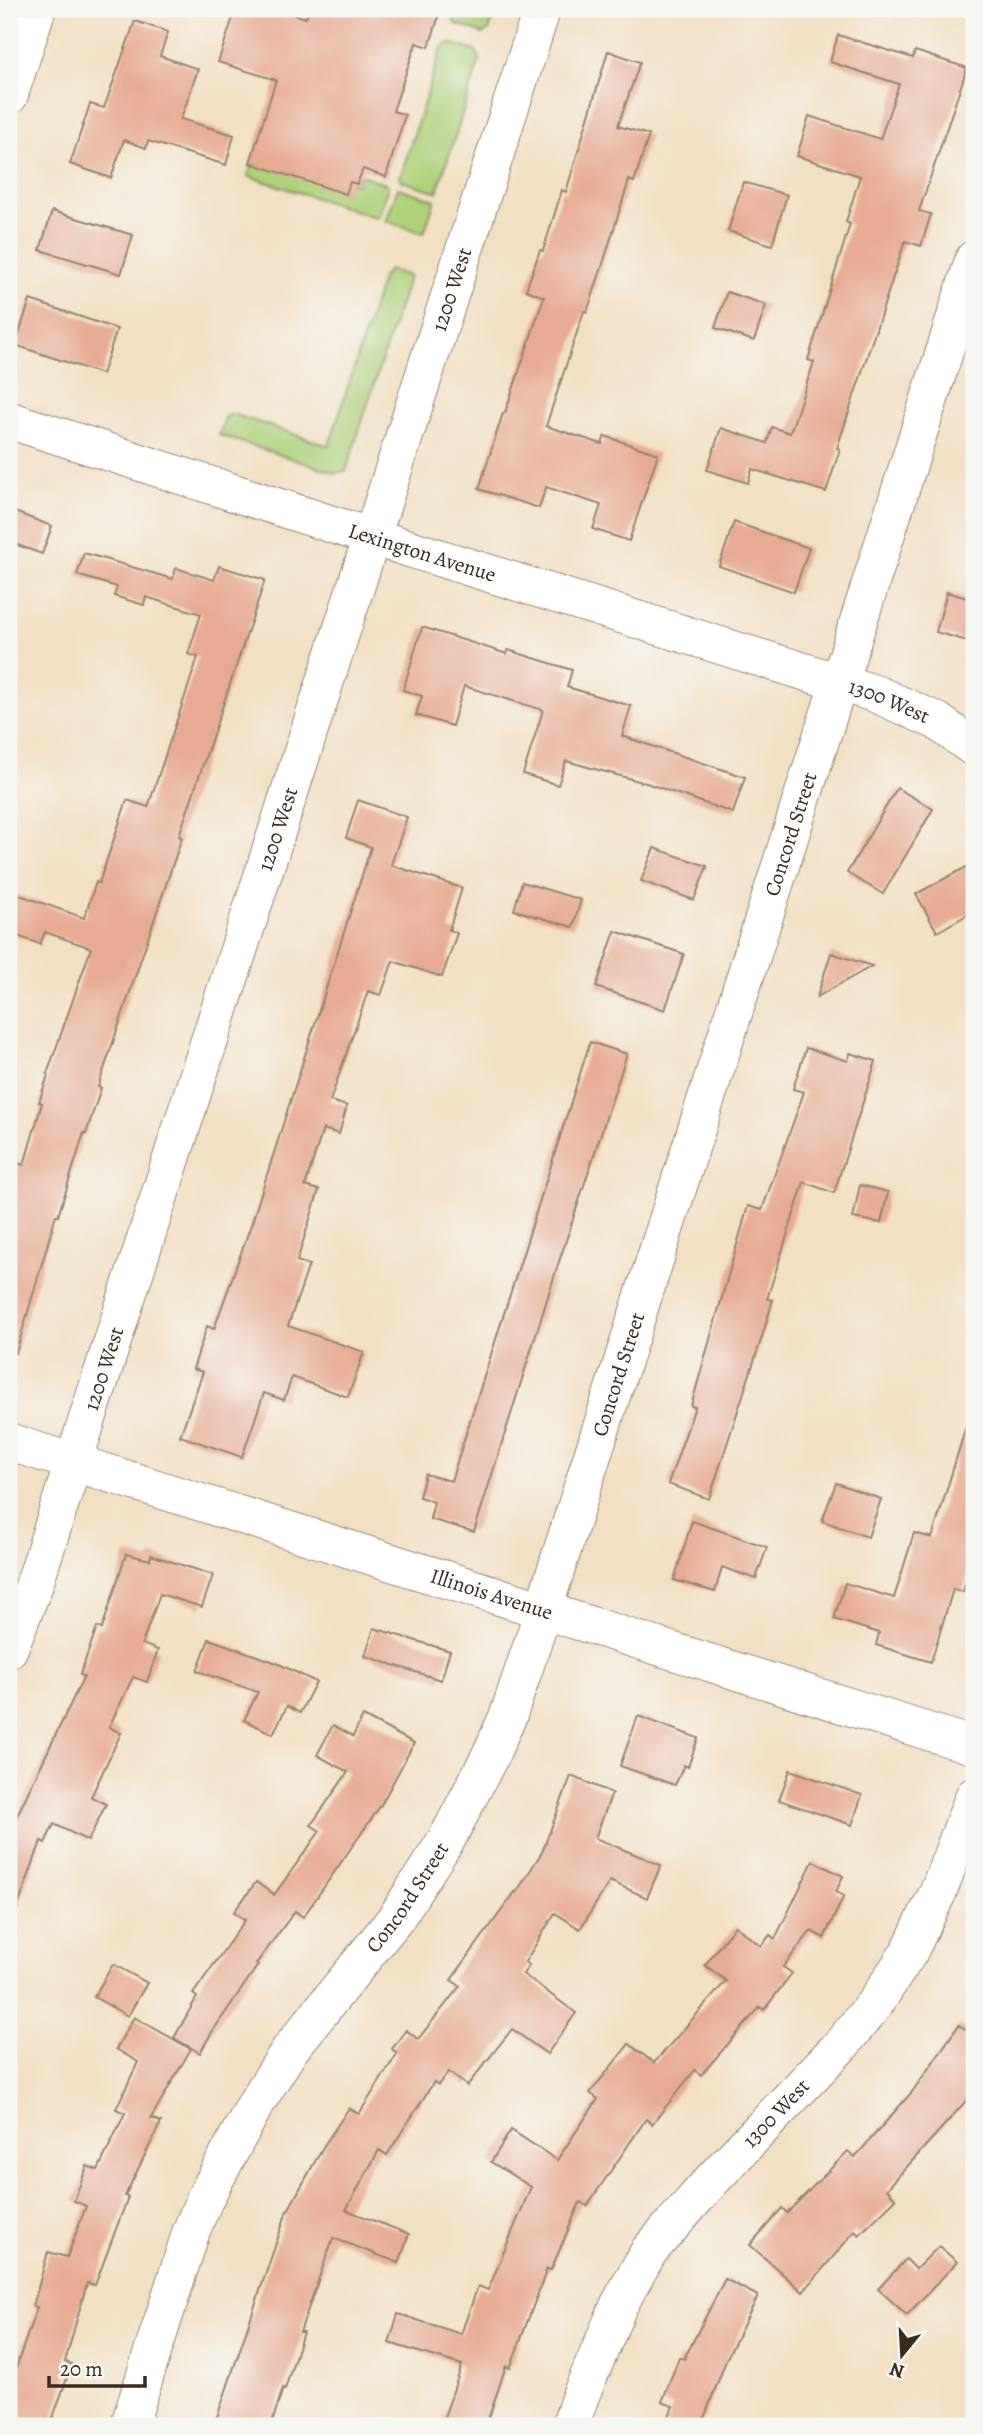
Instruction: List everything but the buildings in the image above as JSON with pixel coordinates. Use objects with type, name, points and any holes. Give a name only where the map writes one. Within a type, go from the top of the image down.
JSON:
[{"type":"street","points":[[9,96],[37,9]]},
{"type":"street","name":"1200 West","points":[[9,1649],[33,1588],[74,1462],[542,9]]},
{"type":"street","name":"Concord Street","points":[[129,2426],[192,2229],[205,2199],[256,2104],[291,2048],[396,1918],[448,1837],[508,1716],[974,259]]},
{"type":"street","name":"Lexington Avenue","points":[[9,420],[372,537],[838,682]]},
{"type":"street","name":"1300 West","points":[[838,682],[876,694],[937,721],[974,748]]},
{"type":"street","name":"Illinois Avenue","points":[[9,1442],[974,1746]]},
{"type":"street","name":"1300 West","points":[[570,2426],[580,2396],[620,2305],[649,2251],[711,2181],[842,2044],[876,2002],[909,1952],[938,1892],[974,1796]]},
{"type":"green space","points":[[454,9],[496,9],[489,30],[483,34],[454,23]]},
{"type":"green space","points":[[450,43],[476,51],[480,59],[437,192],[400,178],[442,47]]},
{"type":"green space","points":[[252,164],[357,184],[361,175],[387,184],[388,187],[378,218],[248,176]]},
{"type":"green space","points":[[398,188],[435,200],[424,233],[386,221]]},
{"type":"green space","points":[[389,270],[409,276],[346,471],[336,473],[219,435],[226,416],[233,414],[329,446],[383,276]]}]
